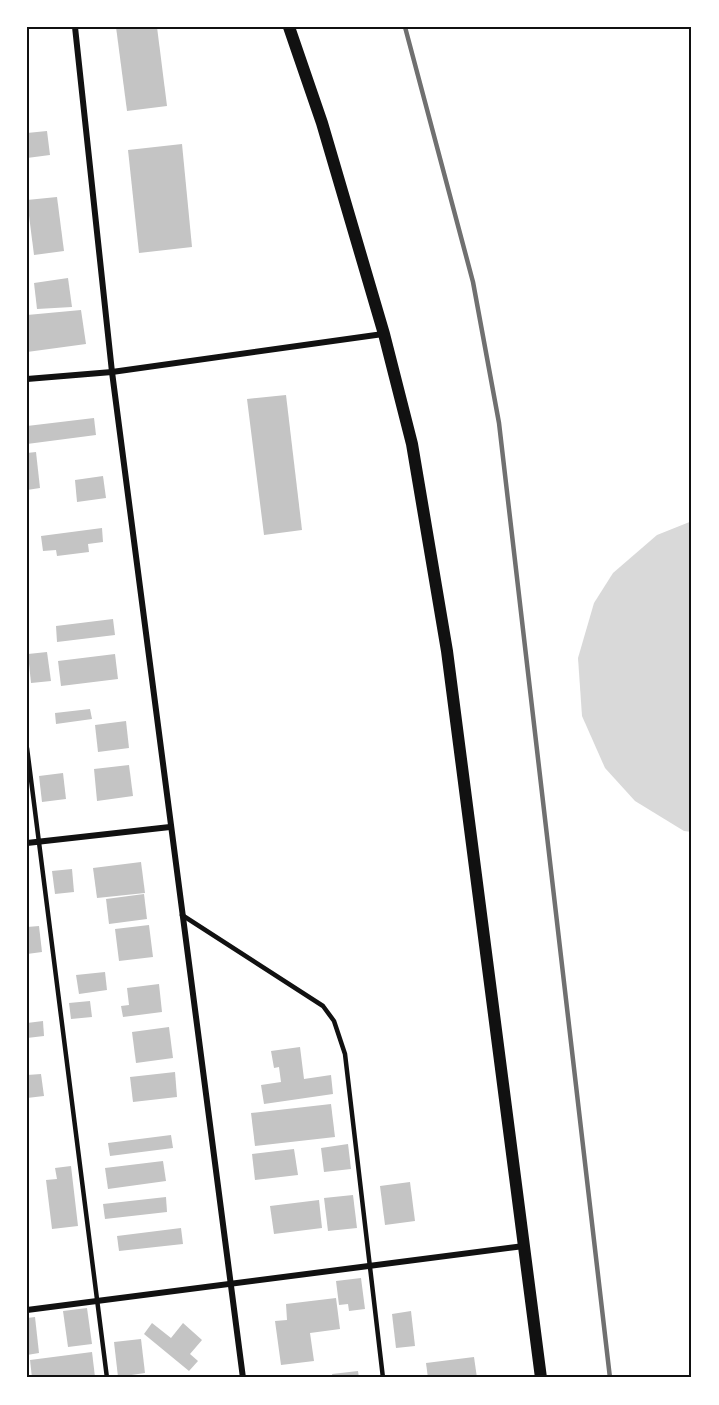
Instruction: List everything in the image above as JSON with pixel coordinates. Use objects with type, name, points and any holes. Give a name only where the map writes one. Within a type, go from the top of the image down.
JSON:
[{"type":"main road","points":[[289,27],[322,123],[384,334],[412,444],[447,651],[541,1378]]},
{"type":"street","points":[[75,27],[112,372],[243,1378]]},
{"type":"street","points":[[27,379],[112,372],[384,334]]},
{"type":"street","points":[[27,843],[170,826]]},
{"type":"street","points":[[27,1310],[524,1246]]},
{"type":"lane","points":[[27,748],[107,1378]]},
{"type":"lane","points":[[182,915],[323,1006],[334,1021],[345,1054],[383,1378]]},
{"type":"shaded area","points":[[692,521],[692,832],[684,831],[635,801],[605,768],[582,716],[578,658],[594,603],[613,573],[657,535]]},
{"type":"building","points":[[116,27],[157,27],[167,106],[127,111]]},
{"type":"building","points":[[47,131],[50,155],[27,158],[27,133]]},
{"type":"building","points":[[182,144],[192,247],[139,253],[128,150]]},
{"type":"building","points":[[57,197],[64,251],[34,255],[27,200]]},
{"type":"building","points":[[68,278],[72,307],[37,309],[34,283]]},
{"type":"building","points":[[81,310],[86,344],[27,352],[27,315]]},
{"type":"building","points":[[286,395],[302,530],[264,535],[247,399]]},
{"type":"building","points":[[94,418],[96,435],[27,444],[27,426]]},
{"type":"building","points":[[36,452],[40,488],[27,490],[27,453]]},
{"type":"building","points":[[103,476],[106,498],[77,502],[75,480]]},
{"type":"building","points":[[102,528],[103,542],[88,544],[89,552],[57,556],[56,550],[43,551],[41,536]]},
{"type":"building","points":[[113,619],[115,635],[57,642],[56,626]]},
{"type":"building","points":[[47,652],[51,681],[31,683],[28,654]]},
{"type":"building","points":[[115,654],[118,679],[61,686],[58,661]]},
{"type":"building","points":[[90,709],[92,719],[56,724],[55,713]]},
{"type":"building","points":[[126,721],[129,748],[98,752],[95,725]]},
{"type":"building","points":[[129,765],[133,796],[97,801],[94,769]]},
{"type":"building","points":[[63,773],[66,799],[42,802],[39,776]]},
{"type":"building","points":[[141,862],[145,893],[97,898],[93,868]]},
{"type":"building","points":[[72,869],[74,892],[55,894],[52,871]]},
{"type":"building","points":[[144,894],[147,919],[109,924],[106,899]]},
{"type":"building","points":[[149,925],[153,957],[119,961],[115,929]]},
{"type":"building","points":[[39,926],[42,952],[27,954],[27,927]]},
{"type":"building","points":[[105,972],[107,990],[79,994],[76,975]]},
{"type":"building","points":[[159,984],[162,1012],[123,1017],[121,1006],[129,1005],[127,988]]},
{"type":"building","points":[[90,1001],[92,1017],[71,1019],[69,1003]]},
{"type":"building","points":[[43,1021],[44,1036],[27,1038],[27,1023]]},
{"type":"building","points":[[169,1027],[173,1058],[136,1063],[132,1032]]},
{"type":"building","points":[[300,1047],[304,1079],[331,1075],[333,1094],[264,1104],[261,1085],[281,1082],[279,1067],[274,1068],[271,1051]]},
{"type":"building","points":[[175,1072],[177,1097],[133,1102],[130,1077]]},
{"type":"building","points":[[41,1074],[44,1096],[27,1098],[27,1075]]},
{"type":"building","points":[[331,1104],[335,1137],[255,1146],[251,1113]]},
{"type":"building","points":[[171,1135],[173,1148],[110,1156],[108,1143]]},
{"type":"building","points":[[348,1144],[351,1169],[324,1172],[321,1148]]},
{"type":"building","points":[[294,1149],[298,1175],[255,1180],[252,1154]]},
{"type":"building","points":[[163,1161],[166,1181],[108,1189],[105,1168]]},
{"type":"building","points":[[71,1166],[78,1226],[52,1229],[46,1180],[57,1179],[55,1168]]},
{"type":"building","points":[[410,1182],[415,1221],[385,1225],[380,1186]]},
{"type":"building","points":[[353,1195],[357,1228],[328,1231],[324,1198]]},
{"type":"building","points":[[166,1197],[167,1212],[105,1219],[103,1204]]},
{"type":"building","points":[[319,1200],[322,1228],[274,1234],[270,1206]]},
{"type":"building","points":[[181,1228],[183,1244],[119,1251],[117,1236]]},
{"type":"building","points":[[361,1278],[365,1309],[349,1311],[348,1304],[339,1305],[336,1281]]},
{"type":"building","points":[[336,1298],[340,1329],[310,1333],[314,1361],[281,1365],[275,1321],[287,1320],[286,1304]]},
{"type":"building","points":[[87,1308],[92,1344],[68,1347],[63,1311]]},
{"type":"building","points":[[411,1311],[415,1346],[396,1348],[392,1314]]},
{"type":"building","points":[[35,1317],[39,1353],[27,1355],[27,1318]]},
{"type":"building","points":[[152,1323],[171,1338],[183,1323],[202,1340],[190,1354],[198,1361],[189,1371],[144,1334]]},
{"type":"building","points":[[141,1339],[145,1373],[118,1377],[114,1342]]},
{"type":"building","points":[[92,1352],[95,1377],[32,1378],[30,1360]]},
{"type":"building","points":[[474,1357],[477,1378],[428,1378],[426,1363]]},
{"type":"building","points":[[358,1371],[359,1378],[333,1378],[332,1374]]},
{"type":"railway","points":[[405,27],[473,282],[499,423],[610,1378]]}]
